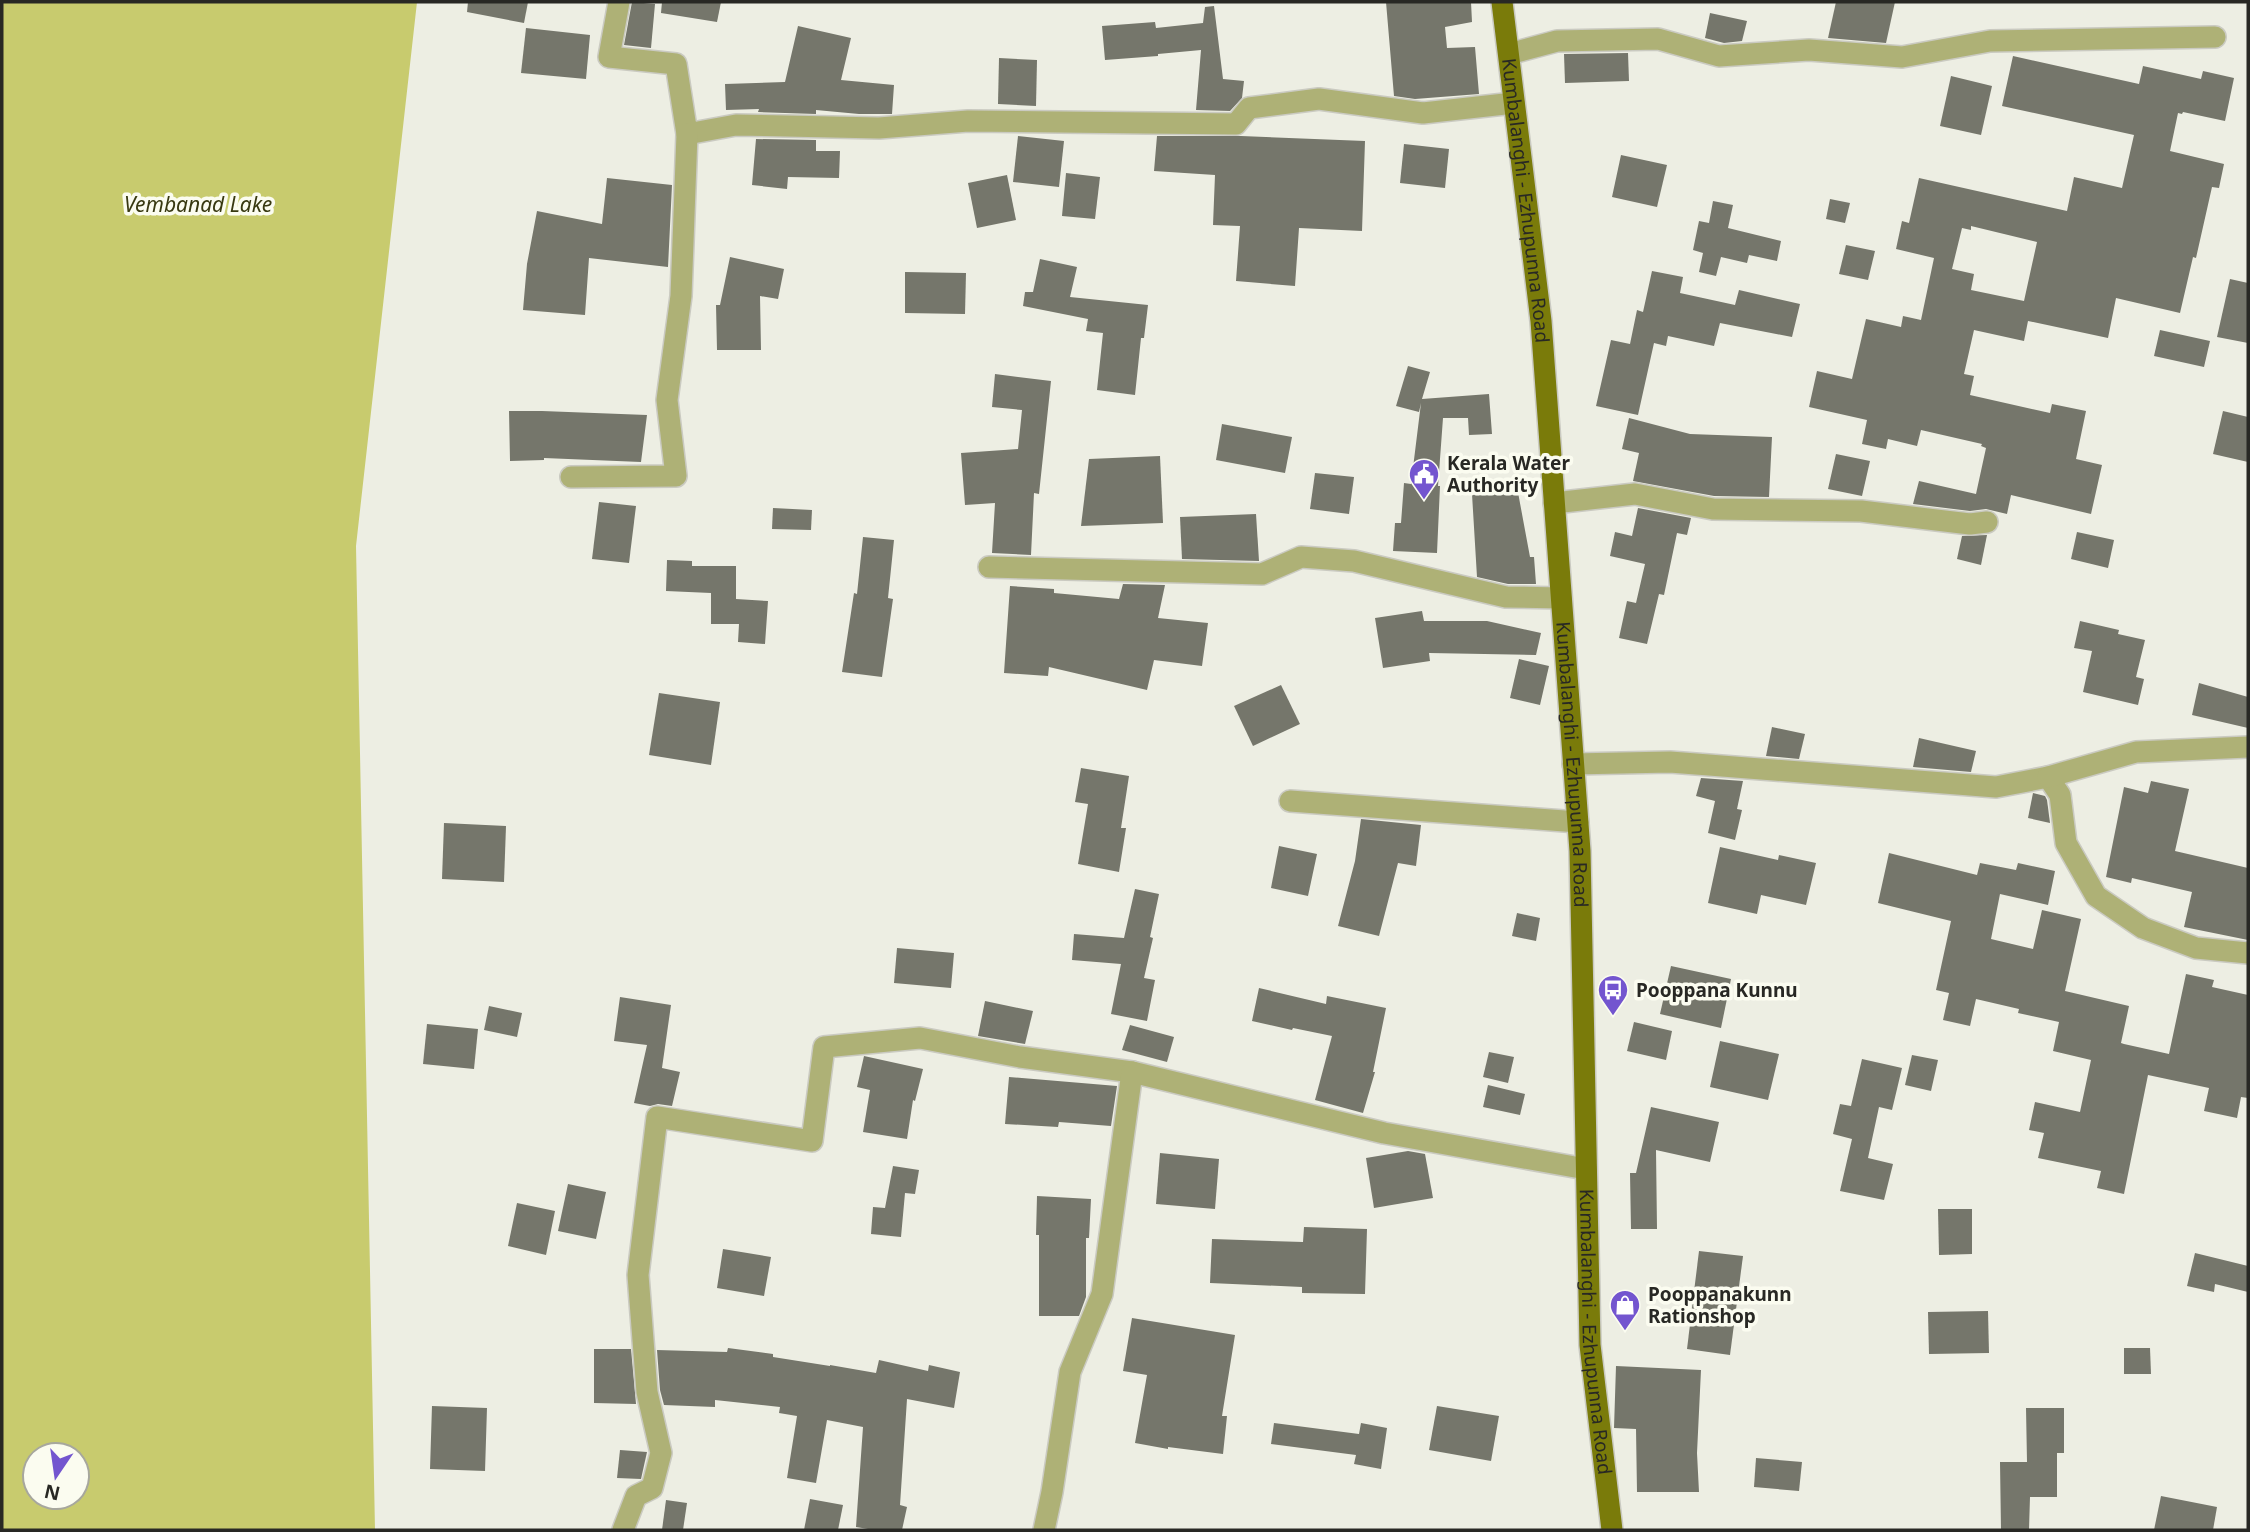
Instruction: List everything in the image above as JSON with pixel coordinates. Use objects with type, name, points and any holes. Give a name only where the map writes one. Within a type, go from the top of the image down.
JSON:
[{"type":"main road","name":"Kumbalanghi - Ezhupunna Road","points":[[1502,2],[1541,321],[1578,822],[1590,1345],[1612,1530]]},
{"type":"street","points":[[571,477],[676,476],[667,400],[681,296],[687,134],[676,64],[609,57],[619,2]]},
{"type":"street","points":[[1508,54],[1557,41],[1658,38],[1719,56],[1809,50],[1902,57],[1990,41],[2216,37]]},
{"type":"street","points":[[687,134],[736,125],[879,128],[968,121],[1236,124],[1249,108],[1319,99],[1423,113],[1514,103]]},
{"type":"street","points":[[1554,503],[1634,494],[1713,509],[1861,511],[1970,524],[1987,522]]},
{"type":"street","points":[[989,567],[1262,574],[1301,557],[1354,561],[1506,597],[1561,598]]},
{"type":"street","points":[[1573,764],[1670,762],[1996,787],[2048,777],[2136,752],[2248,747]]},
{"type":"street","points":[[2048,777],[2060,795],[2066,842],[2096,896],[2143,928],[2196,948],[2248,953]]},
{"type":"street","points":[[1290,801],[1578,822]]},
{"type":"street","points":[[624,1530],[636,1496],[652,1488],[661,1453],[647,1392],[638,1275],[657,1117],[812,1141],[824,1046],[920,1038],[1020,1057],[1132,1072],[1384,1132],[1586,1169]]},
{"type":"street","points":[[1044,1530],[1070,1372],[1101,1294],[1132,1072]]},
{"type":"water","name":"Vembanad Lake","points":[[2,2],[417,2],[356,546],[375,1530],[2,1530]]},
{"type":"building","points":[[468,2],[528,2],[524,23],[467,12]]},
{"type":"building","points":[[632,2],[655,4],[651,48],[624,45]]},
{"type":"building","points":[[662,2],[721,2],[717,22],[661,13]]},
{"type":"building","points":[[1386,2],[1471,2],[1472,22],[1445,27],[1447,48],[1475,47],[1479,94],[1415,99],[1394,96]]},
{"type":"building","points":[[1836,2],[1895,2],[1886,43],[1828,38]]},
{"type":"building","points":[[1214,6],[1223,79],[1244,81],[1242,98],[1230,111],[1196,110],[1201,50],[1105,60],[1102,26],[1155,22],[1156,28],[1203,23],[1205,7]]},
{"type":"building","points":[[1710,13],[1747,21],[1742,41],[1724,43],[1705,38]]},
{"type":"building","points":[[798,26],[851,38],[841,80],[894,85],[892,114],[816,110],[816,114],[758,112],[759,109],[726,110],[725,84],[785,82]]},
{"type":"building","points":[[526,28],[590,35],[586,79],[521,73]]},
{"type":"building","points":[[1628,53],[1629,81],[1565,83],[1564,54]]},
{"type":"building","points":[[2013,56],[2139,84],[2143,66],[2201,79],[2203,71],[2234,78],[2225,121],[2178,113],[2170,151],[2224,164],[2219,188],[2212,187],[2180,313],[2116,298],[2108,338],[2028,321],[2024,341],[1974,330],[1964,374],[1974,376],[1970,395],[2050,413],[2052,404],[2086,411],[2076,459],[2102,465],[2091,514],[2011,495],[2007,514],[1986,509],[1970,511],[1913,504],[1919,481],[1976,494],[1986,448],[1981,446],[1982,444],[1921,430],[1917,446],[1888,439],[1886,449],[1862,444],[1867,420],[1809,407],[1817,371],[1852,379],[1866,319],[1901,327],[1903,316],[1921,320],[1934,258],[1896,249],[1902,221],[1909,223],[1919,178],[2067,211],[2074,177],[2122,188],[2134,135],[2002,106]],"holes":[[[1971,226],[2037,242],[2024,301],[1971,290],[1974,274],[1952,269],[1962,228],[1971,230]]]},
{"type":"building","points":[[999,58],[1037,60],[1036,106],[998,104]]},
{"type":"building","points":[[1951,76],[1992,86],[1981,135],[1940,126]]},
{"type":"building","points":[[1018,136],[1064,141],[1059,187],[1013,182]]},
{"type":"building","points":[[1157,136],[1365,141],[1362,231],[1299,228],[1295,286],[1236,281],[1240,226],[1213,225],[1215,175],[1154,171]]},
{"type":"building","points":[[756,139],[816,140],[816,151],[840,151],[839,178],[788,177],[787,189],[752,185]]},
{"type":"building","points":[[1404,144],[1449,149],[1445,188],[1400,183]]},
{"type":"building","points":[[1621,155],[1667,165],[1657,207],[1612,197]]},
{"type":"building","points":[[1066,173],[1100,177],[1095,219],[1062,216]]},
{"type":"building","points":[[1007,175],[1016,220],[977,228],[968,183]]},
{"type":"building","points":[[607,178],[672,185],[668,267],[589,258],[585,315],[523,310],[527,264],[537,211],[602,224]]},
{"type":"building","points":[[1830,199],[1850,203],[1845,223],[1826,219]]},
{"type":"building","points":[[1713,201],[1733,205],[1728,228],[1781,241],[1777,261],[1749,255],[1747,263],[1721,257],[1716,276],[1699,272],[1703,253],[1693,250],[1699,221],[1709,223]]},
{"type":"building","points":[[1846,245],[1875,251],[1868,280],[1839,274]]},
{"type":"building","points":[[730,257],[784,269],[778,299],[760,296],[761,350],[717,350],[716,305],[720,305]]},
{"type":"building","points":[[1040,259],[1077,267],[1070,297],[1148,305],[1144,338],[1141,338],[1135,395],[1097,390],[1103,333],[1086,331],[1088,319],[1023,306],[1025,292],[1033,292]]},
{"type":"building","points":[[1652,271],[1683,277],[1680,293],[1735,305],[1739,290],[1800,304],[1792,337],[1720,323],[1714,346],[1668,336],[1666,346],[1654,343],[1638,415],[1596,406],[1611,340],[1630,344],[1637,310],[1643,312]]},
{"type":"building","points":[[905,272],[966,273],[965,314],[905,313]]},
{"type":"building","points":[[2230,279],[2248,283],[2248,343],[2217,337]]},
{"type":"building","points":[[2160,330],[2210,341],[2204,367],[2154,356]]},
{"type":"building","points":[[1408,366],[1430,372],[1422,399],[1489,394],[1492,434],[1469,435],[1468,418],[1443,418],[1437,553],[1393,551],[1395,523],[1401,523],[1404,483],[1411,484],[1421,403],[1419,412],[1396,406]]},
{"type":"building","points":[[995,374],[1051,381],[1039,494],[1034,493],[1031,555],[992,553],[995,503],[965,505],[961,453],[1018,449],[1022,410],[992,407]]},
{"type":"building","points":[[509,411],[647,415],[641,462],[544,458],[510,461]]},
{"type":"building","points":[[2223,411],[2248,417],[2248,462],[2213,454]]},
{"type":"building","points":[[1629,418],[1690,434],[1772,437],[1769,497],[1714,496],[1633,481],[1639,453],[1622,449]]},
{"type":"building","points":[[1222,424],[1292,437],[1285,473],[1216,460]]},
{"type":"building","points":[[1836,454],[1870,461],[1862,496],[1828,489]]},
{"type":"building","points":[[1160,456],[1163,523],[1081,526],[1089,459]]},
{"type":"building","points":[[1315,473],[1354,477],[1349,514],[1310,509]]},
{"type":"building","points":[[1517,487],[1530,557],[1534,557],[1536,584],[1508,584],[1477,577],[1472,494]]},
{"type":"building","points":[[599,502],[636,506],[629,563],[592,559]]},
{"type":"building","points":[[773,508],[812,510],[811,530],[772,529]]},
{"type":"building","points":[[1638,508],[1691,518],[1687,535],[1677,533],[1664,595],[1659,594],[1647,644],[1619,638],[1627,601],[1636,603],[1645,564],[1610,556],[1615,532],[1632,536]]},
{"type":"building","points":[[1256,514],[1259,561],[1182,559],[1180,517]]},
{"type":"building","points":[[2077,532],[2114,540],[2108,568],[2071,559]]},
{"type":"building","points":[[1987,535],[1981,565],[1957,559],[1962,536]]},
{"type":"building","points":[[863,537],[894,540],[888,598],[893,599],[882,677],[842,672],[854,593],[857,594]]},
{"type":"building","points":[[667,560],[692,561],[692,566],[736,566],[736,599],[768,601],[765,644],[738,642],[739,624],[711,624],[711,593],[666,591]]},
{"type":"building","points":[[1123,584],[1165,585],[1158,618],[1208,623],[1202,666],[1154,660],[1147,690],[1049,667],[1048,676],[1004,673],[1010,586],[1054,589],[1054,593],[1119,599]]},
{"type":"building","points":[[1422,611],[1424,621],[1487,621],[1541,633],[1536,655],[1429,653],[1430,661],[1383,668],[1375,618]]},
{"type":"building","points":[[2080,621],[2119,630],[2118,634],[2145,640],[2136,677],[2144,679],[2138,705],[2083,692],[2092,651],[2074,648]]},
{"type":"building","points":[[1519,659],[1549,666],[1540,705],[1510,698]]},
{"type":"building","points":[[2199,683],[2248,697],[2248,728],[2192,715]]},
{"type":"building","points":[[1281,685],[1300,724],[1253,746],[1234,706]]},
{"type":"building","points":[[659,693],[720,702],[711,765],[649,755]]},
{"type":"building","points":[[1772,727],[1805,734],[1799,759],[1766,756]]},
{"type":"building","points":[[1919,738],[1976,751],[1971,772],[1913,767]]},
{"type":"building","points":[[1081,768],[1129,776],[1121,828],[1126,828],[1119,872],[1078,864],[1088,804],[1075,802]]},
{"type":"building","points":[[1701,778],[1743,781],[1737,809],[1742,810],[1735,840],[1708,833],[1715,801],[1696,796]]},
{"type":"building","points":[[2151,781],[2189,789],[2175,851],[2248,868],[2248,940],[2184,927],[2192,892],[2132,878],[2131,883],[2106,877],[2124,787],[2148,793]]},
{"type":"building","points":[[2033,793],[2045,796],[2050,823],[2028,818]]},
{"type":"building","points":[[1361,819],[1421,825],[1416,866],[1398,863],[1379,936],[1338,926],[1355,861]]},
{"type":"building","points":[[444,823],[506,826],[504,882],[442,879]]},
{"type":"building","points":[[1279,846],[1317,854],[1308,896],[1271,888]]},
{"type":"building","points":[[1720,847],[1778,860],[1779,855],[1816,863],[1806,905],[1761,895],[1757,914],[1708,903]]},
{"type":"building","points":[[1889,853],[1977,875],[1980,863],[2016,870],[2018,863],[2055,871],[2048,905],[2000,894],[1991,939],[2033,949],[2042,910],[2081,919],[2065,991],[2129,1006],[2121,1043],[2169,1054],[2186,974],[2214,980],[2212,987],[2248,995],[2248,1098],[2241,1097],[2237,1118],[2204,1111],[2209,1088],[2148,1075],[2124,1194],[2097,1188],[2101,1171],[2038,1158],[2044,1133],[2029,1130],[2035,1102],[2080,1112],[2091,1060],[2053,1051],[2059,1022],[2018,1013],[2019,1009],[1976,999],[1970,1026],[1943,1020],[1949,993],[1936,990],[1951,921],[1878,903]]},
{"type":"building","points":[[1135,889],[1159,894],[1144,978],[1155,980],[1147,1021],[1111,1014],[1121,964],[1072,960],[1074,934],[1124,938]]},
{"type":"building","points":[[1517,913],[1540,918],[1536,941],[1512,936]]},
{"type":"building","points":[[897,948],[954,953],[951,988],[894,983]]},
{"type":"building","points":[[1671,966],[1731,979],[1721,1028],[1660,1014]]},
{"type":"building","points":[[1259,988],[1326,1004],[1327,996],[1386,1008],[1375,1072],[1363,1113],[1315,1100],[1332,1036],[1252,1021]]},
{"type":"building","points":[[620,997],[671,1005],[662,1068],[680,1072],[672,1106],[634,1103],[647,1045],[614,1041]]},
{"type":"building","points":[[985,1001],[1033,1011],[1025,1044],[978,1036]]},
{"type":"building","points":[[489,1006],[522,1013],[517,1037],[484,1030]]},
{"type":"building","points":[[1634,1022],[1672,1031],[1666,1060],[1627,1051]]},
{"type":"building","points":[[427,1024],[478,1029],[474,1069],[423,1064]]},
{"type":"building","points":[[1130,1025],[1174,1037],[1167,1062],[1122,1050]]},
{"type":"building","points":[[1720,1041],[1779,1054],[1768,1100],[1710,1087]]},
{"type":"building","points":[[1489,1052],[1514,1057],[1508,1083],[1483,1077]]},
{"type":"building","points":[[1912,1055],[1938,1060],[1931,1091],[1905,1085]]},
{"type":"building","points":[[864,1056],[923,1069],[915,1101],[913,1100],[907,1139],[863,1132],[870,1090],[857,1087]]},
{"type":"building","points":[[1862,1059],[1902,1068],[1892,1110],[1879,1107],[1868,1158],[1893,1164],[1884,1200],[1840,1191],[1852,1139],[1833,1134],[1840,1104],[1851,1106]]},
{"type":"building","points":[[1009,1077],[1117,1086],[1111,1126],[1059,1122],[1058,1127],[1005,1124]]},
{"type":"building","points":[[1488,1085],[1525,1094],[1520,1115],[1483,1107]]},
{"type":"building","points":[[1651,1107],[1719,1122],[1710,1162],[1656,1150],[1657,1229],[1631,1229],[1630,1173],[1636,1173]]},
{"type":"building","points":[[1408,1151],[1425,1154],[1433,1198],[1374,1208],[1366,1158]]},
{"type":"building","points":[[1160,1153],[1219,1159],[1215,1209],[1156,1204]]},
{"type":"building","points":[[893,1166],[919,1170],[915,1194],[905,1193],[901,1237],[871,1234],[873,1207],[885,1208]]},
{"type":"building","points":[[568,1184],[606,1192],[596,1239],[558,1231]]},
{"type":"building","points":[[1037,1196],[1091,1199],[1089,1238],[1086,1238],[1086,1297],[1079,1316],[1039,1316]]},
{"type":"building","points":[[517,1203],[555,1211],[546,1255],[508,1246]]},
{"type":"building","points":[[1938,1209],[1972,1209],[1972,1254],[1939,1255]]},
{"type":"building","points":[[1304,1227],[1367,1229],[1365,1294],[1302,1293],[1302,1287],[1210,1283],[1212,1239],[1303,1242]]},
{"type":"building","points":[[723,1249],[771,1257],[764,1296],[717,1288]]},
{"type":"building","points":[[1699,1251],[1743,1256],[1730,1355],[1687,1349]]},
{"type":"building","points":[[2195,1253],[2248,1266],[2248,1292],[2215,1284],[2214,1292],[2187,1286]]},
{"type":"building","points":[[1988,1311],[1989,1353],[1929,1354],[1928,1312]]},
{"type":"building","points":[[1132,1318],[1235,1335],[1222,1416],[1227,1416],[1223,1454],[1135,1443],[1147,1375],[1123,1371]]},
{"type":"building","points":[[728,1348],[876,1373],[879,1360],[928,1371],[929,1365],[960,1372],[954,1408],[907,1399],[900,1505],[907,1507],[902,1530],[856,1527],[863,1427],[827,1420],[816,1483],[787,1478],[797,1416],[779,1413],[780,1407],[715,1400],[715,1407],[664,1405],[657,1350],[727,1352]]},
{"type":"building","points":[[2124,1348],[2150,1348],[2151,1374],[2124,1374]]},
{"type":"building","points":[[594,1349],[631,1349],[636,1404],[594,1403]]},
{"type":"building","points":[[1616,1366],[1701,1370],[1697,1453],[1699,1492],[1637,1492],[1636,1429],[1614,1428]]},
{"type":"building","points":[[432,1406],[487,1408],[485,1471],[430,1469]]},
{"type":"building","points":[[1437,1406],[1499,1416],[1491,1461],[1429,1450]]},
{"type":"building","points":[[2026,1408],[2064,1408],[2064,1453],[2057,1453],[2057,1497],[2030,1497],[2029,1530],[2001,1530],[2000,1462],[2027,1462]]},
{"type":"building","points":[[1274,1423],[1359,1434],[1361,1423],[1387,1428],[1381,1469],[1354,1464],[1356,1455],[1271,1444]]},
{"type":"building","points":[[620,1450],[647,1452],[641,1479],[617,1478]]},
{"type":"building","points":[[1756,1458],[1802,1462],[1799,1491],[1754,1487]]},
{"type":"building","points":[[2161,1496],[2217,1507],[2213,1530],[2154,1530]]},
{"type":"building","points":[[810,1499],[843,1505],[838,1530],[804,1530]]},
{"type":"building","points":[[666,1500],[687,1503],[683,1530],[662,1530]]},
{"type":"place","name":"Kerala Water Authority","points":[[1424,501]]},
{"type":"place","name":"Pooppana Kunnu","points":[[1613,1017]]},
{"type":"place","name":"Pooppanakunn Rationshop","points":[[1625,1332]]}]
